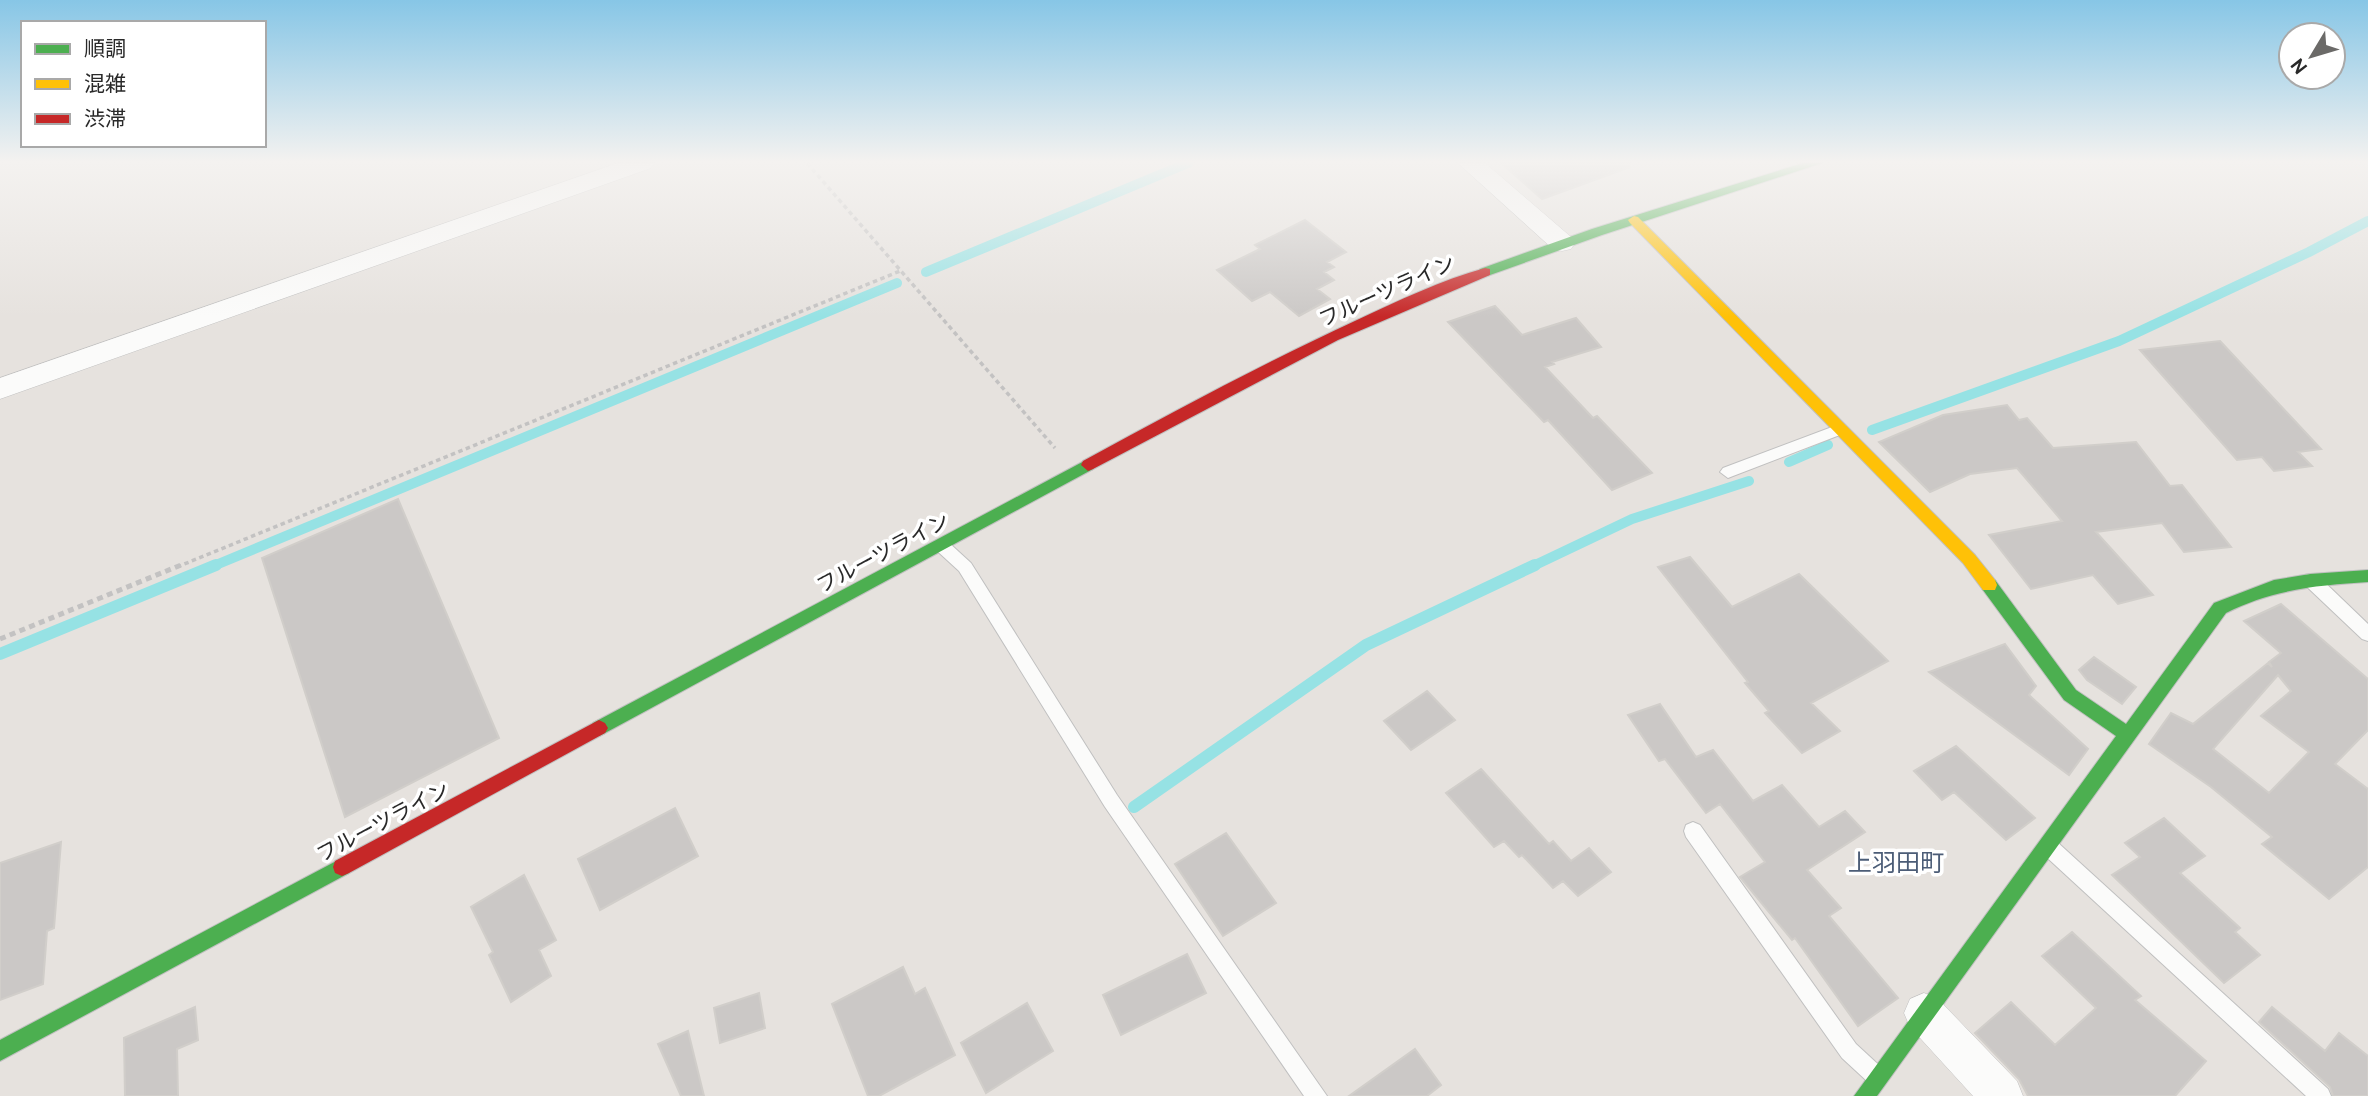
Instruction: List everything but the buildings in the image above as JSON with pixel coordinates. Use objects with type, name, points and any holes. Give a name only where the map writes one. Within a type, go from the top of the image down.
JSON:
[{"type":"street","points":[[0,389],[497,214]]},
{"type":"street","points":[[1529,214],[1562,243]]},
{"type":"street","name":"フルーツライン","points":[[0,1051],[1255,375],[1466,278],[1653,214]]},
{"type":"street","points":[[1634,220],[1969,559],[2070,695],[2128,735]]},
{"type":"street","points":[[1864,1096],[2220,608],[2239,596],[2273,583],[2309,578],[2368,576]]},
{"type":"street","points":[[1924,1013],[2002,1096]]},
{"type":"lane","points":[[1728,472],[1840,429]]},
{"type":"lane","points":[[941,545],[965,567],[1111,801],[1317,1096]]},
{"type":"lane","points":[[2309,578],[2368,634]]},
{"type":"lane","points":[[1693,831],[1849,1051],[1878,1077]]},
{"type":"lane","points":[[2047,845],[2321,1096]]},
{"type":"path","points":[[851,214],[1076,472]]},
{"type":"path","points":[[0,639],[900,271]]},
{"type":"waterway","points":[[926,272],[1065,214]]},
{"type":"waterway","points":[[1872,430],[2119,341],[2309,252],[2368,221]]},
{"type":"waterway","points":[[211,567],[897,283]]},
{"type":"waterway","points":[[1789,462],[1828,445]]},
{"type":"waterway","points":[[1531,567],[1632,519],[1749,481]]},
{"type":"waterway","points":[[0,654],[216,565]]},
{"type":"waterway","points":[[1134,807],[1366,645],[1535,565]]},
{"type":"traffic: fast","points":[[1485,272],[1654,214]]},
{"type":"traffic: fast","points":[[599,728],[1088,465]]},
{"type":"traffic: fast","points":[[1864,1096],[2220,608],[2256,592],[2292,583],[2368,576]]},
{"type":"traffic: fast","points":[[1989,585],[2070,695],[2128,735]]},
{"type":"traffic: fast","points":[[0,1051],[342,867]]},
{"type":"traffic: slow","points":[[1634,220],[1969,559],[1989,585]]},
{"type":"traffic: jam","points":[[1088,465],[1333,337],[1485,272]]},
{"type":"traffic: jam","points":[[342,867],[599,728]]},
{"type":"district","name":"上羽田町","points":[[1896,863]]}]
